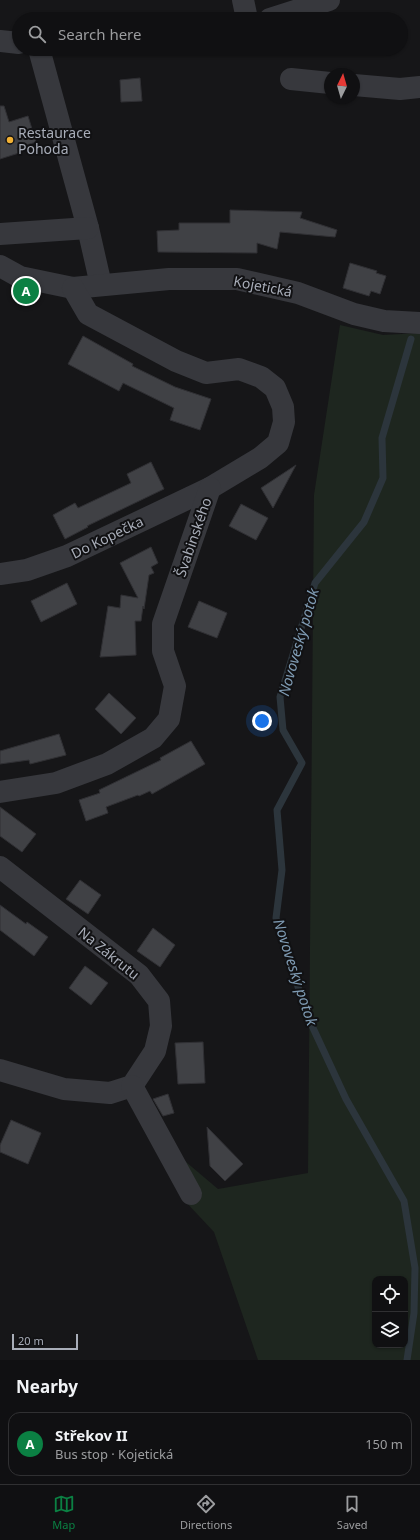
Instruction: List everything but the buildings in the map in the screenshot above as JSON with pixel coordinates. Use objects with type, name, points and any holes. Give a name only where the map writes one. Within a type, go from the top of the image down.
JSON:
[{"type":"street","points":[[243,0],[245,12]]},
{"type":"street","points":[[292,12],[329,0]]},
{"type":"street","points":[[0,41],[12,42]]},
{"type":"street","points":[[41,56],[88,228],[101,285]]},
{"type":"street","points":[[291,79],[324,82]]},
{"type":"street","points":[[360,86],[400,89],[420,87]]},
{"type":"street","points":[[0,234],[88,228]]},
{"type":"street","name":"Kojetická","points":[[0,266],[20,277],[74,288],[169,279],[237,279],[298,293],[354,314],[384,321],[420,323]]},
{"type":"street","name":"Švabinského","points":[[0,792],[56,783],[107,764],[154,738],[169,719],[175,686],[163,651],[163,624],[210,488],[260,458],[278,443],[284,422],[283,407],[275,388],[262,377],[239,369],[206,373],[176,361],[88,314],[74,288]]},
{"type":"street","name":"Do Kopečka","points":[[0,574],[27,570],[67,556],[210,488]]},
{"type":"street","name":"Na Zákrutu","points":[[0,867],[139,975],[159,1001],[161,1026],[155,1051],[132,1086]]},
{"type":"street","points":[[0,1070],[64,1089],[110,1093],[132,1086],[191,1194]]},
{"type":"shaded area","points":[[340,325],[383,335],[420,333],[420,1360],[258,1360],[214,1232],[184,1200],[140,1123],[218,1189],[308,1173],[314,495]]},
{"type":"waterway","name":"Novoveský potok","points":[[407,1360],[414,1313],[415,1268],[404,1201],[346,1099],[307,1015],[276,918],[282,870],[277,810],[302,763],[283,730],[280,697],[315,583],[364,522],[383,478],[382,438],[411,339]]},
{"type":"place","name":"Restaurace Pohoda","points":[[10,140]]},
{"type":"place","name":"Střekov II","points":[[26,291]]}]
